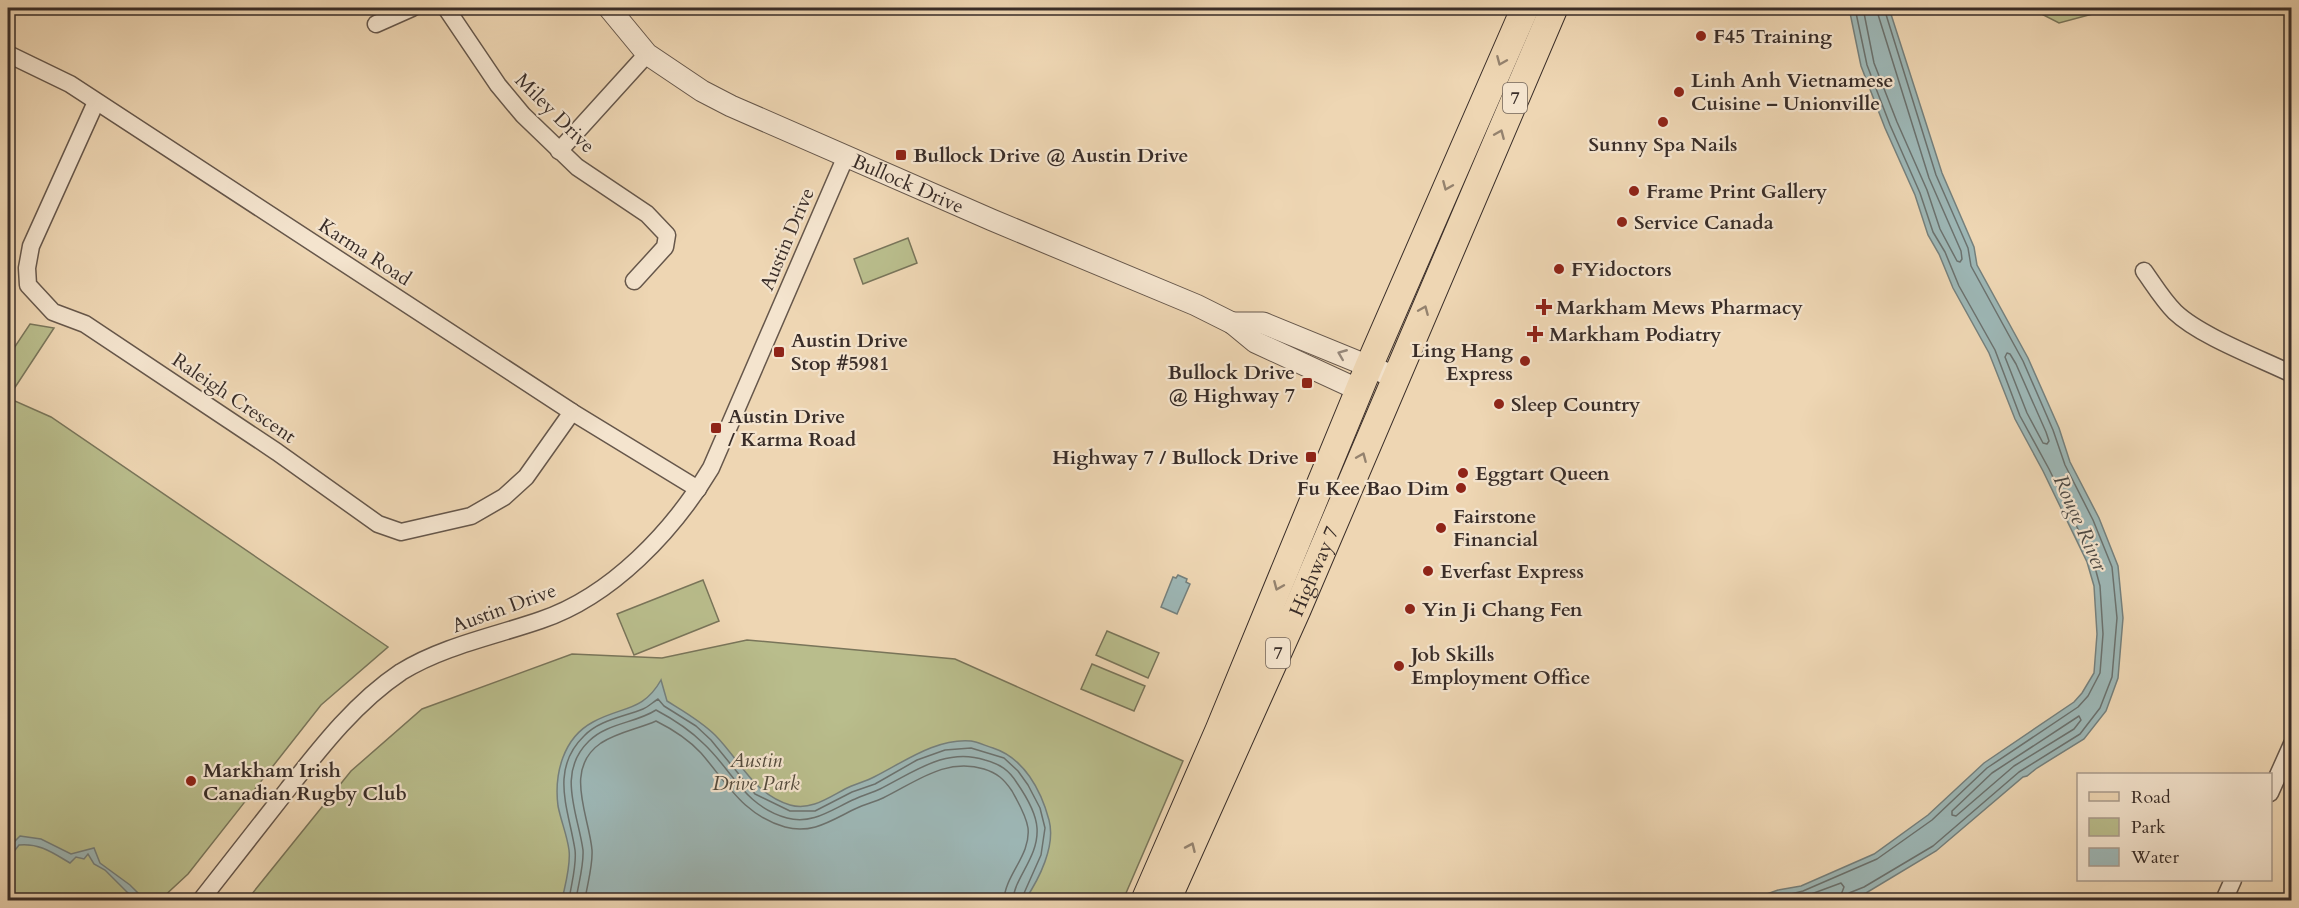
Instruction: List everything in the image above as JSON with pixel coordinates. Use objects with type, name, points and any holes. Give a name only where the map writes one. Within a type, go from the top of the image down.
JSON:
[{"type":"main road","name":"Highway 7","points":[[1145,900],[1219,730],[1364,378],[1525,8]]},
{"type":"main road","name":"Highway 7","points":[[1167,900],[1297,610],[1554,8]]},
{"type":"street","points":[[376,24],[412,8]]},
{"type":"street","name":"Miley Drive","points":[[446,8],[498,85],[523,115],[577,167],[646,214],[667,235],[665,247],[634,281]]},
{"type":"street","name":"Bullock Drive","points":[[609,8],[647,54],[702,91],[731,106],[992,220],[1196,305],[1232,323],[1263,323],[1364,378],[1395,377]]},
{"type":"street","name":"Karma Road","points":[[8,54],[70,84],[572,412],[698,489]]},
{"type":"street","points":[[559,151],[647,54]]},
{"type":"street","name":"Raleigh Crescent","points":[[96,102],[31,246],[27,268],[28,285],[53,312],[85,324],[277,452],[378,524],[401,532],[471,516],[504,497],[526,477],[572,412]]},
{"type":"street","name":"Austin Drive","points":[[201,900],[326,742],[366,700],[401,672],[438,653],[544,619],[586,598],[621,574],[664,534],[711,468],[846,156]]},
{"type":"street","points":[[2144,271],[2159,294],[2177,314],[2213,336],[2292,374]]},
{"type":"street","points":[[2272,791],[2292,744]]},
{"type":"street","points":[[2224,900],[2232,881]]},
{"type":"green space","points":[[2030,8],[2115,8],[2059,23]]},
{"type":"green space","points":[[908,238],[917,263],[863,284],[854,259]]},
{"type":"green space","points":[[30,324],[54,328],[8,398],[8,357]]},
{"type":"green space","points":[[8,398],[51,417],[388,647],[321,705],[188,874],[160,900],[8,900]]},
{"type":"green space","points":[[703,580],[719,621],[634,655],[617,614]]},
{"type":"green space","points":[[1107,631],[1159,653],[1148,678],[1096,655]]},
{"type":"green space","name":"Austin Drive Park","points":[[747,640],[955,659],[1183,761],[1123,900],[247,900],[351,771],[422,709],[572,654],[662,658]]},
{"type":"green space","points":[[1092,664],[1145,686],[1134,711],[1081,689]]},
{"type":"water","name":"Rouge River","points":[[1849,8],[1889,8],[1942,173],[1974,247],[1977,265],[2028,358],[2059,428],[2070,462],[2099,518],[2118,566],[2123,618],[2118,678],[2106,711],[2084,739],[2023,777],[1936,851],[1866,893],[1845,900],[1750,900],[1778,890],[1801,886],[1874,854],[1928,815],[1984,763],[2074,702],[2094,673],[2097,634],[2094,586],[2087,562],[2015,419],[1989,353],[1953,288],[1939,254],[1928,235],[1915,195],[1885,128],[1861,66]]},
{"type":"water","points":[[1178,575],[1187,579],[1186,582],[1190,584],[1177,614],[1161,607],[1173,577],[1176,578]]},
{"type":"water","points":[[661,680],[667,701],[710,730],[766,793],[790,805],[805,806],[819,803],[921,752],[945,743],[971,741],[1004,753],[1014,759],[1030,777],[1049,820],[1051,830],[1048,851],[1036,882],[1025,900],[562,900],[569,856],[557,794],[559,770],[563,758],[574,737],[583,729],[593,722],[647,698]]},
{"type":"water","points":[[20,836],[41,839],[71,854],[94,848],[100,863],[130,885],[145,900],[135,900],[105,870],[94,864],[88,854],[84,859],[76,857],[70,863],[40,847],[19,845],[12,854],[8,872],[8,848]]},
{"type":"place","name":"F45 Training","points":[[1701,36]]},
{"type":"place","name":"Linh Anh Vietnamese Cuisine – Unionville","points":[[1679,92]]},
{"type":"place","name":"Sunny Spa Nails","points":[[1663,122]]},
{"type":"place","name":"Bullock Drive @ Austin Drive","points":[[901,155]]},
{"type":"place","name":"Frame Print Gallery","points":[[1634,191]]},
{"type":"place","name":"Service Canada","points":[[1622,222]]},
{"type":"place","name":"FYidoctors","points":[[1559,269]]},
{"type":"place","name":"Markham Mews Pharmacy","points":[[1544,307]]},
{"type":"place","name":"Markham Podiatry","points":[[1535,334]]},
{"type":"place","name":"Austin Drive Stop #5981","points":[[779,352]]},
{"type":"place","name":"Ling Hang Express","points":[[1525,361]]},
{"type":"place","name":"Bullock Drive @ Highway 7","points":[[1307,383]]},
{"type":"place","name":"Sleep Country","points":[[1499,404]]},
{"type":"place","name":"Austin Drive / Karma Road","points":[[716,428]]},
{"type":"place","name":"Highway 7 / Bullock Drive","points":[[1311,457]]},
{"type":"place","name":"Eggtart Queen","points":[[1463,473]]},
{"type":"place","name":"Fu Kee Bao Dim","points":[[1461,488]]},
{"type":"place","name":"Fairstone Financial","points":[[1441,528]]},
{"type":"place","name":"Everfast Express","points":[[1428,571]]},
{"type":"place","name":"Yin Ji Chang Fen","points":[[1410,609]]},
{"type":"place","name":"Job Skills Employment Office","points":[[1399,666]]},
{"type":"place","name":"Markham Irish Canadian Rugby Club","points":[[191,781]]}]
